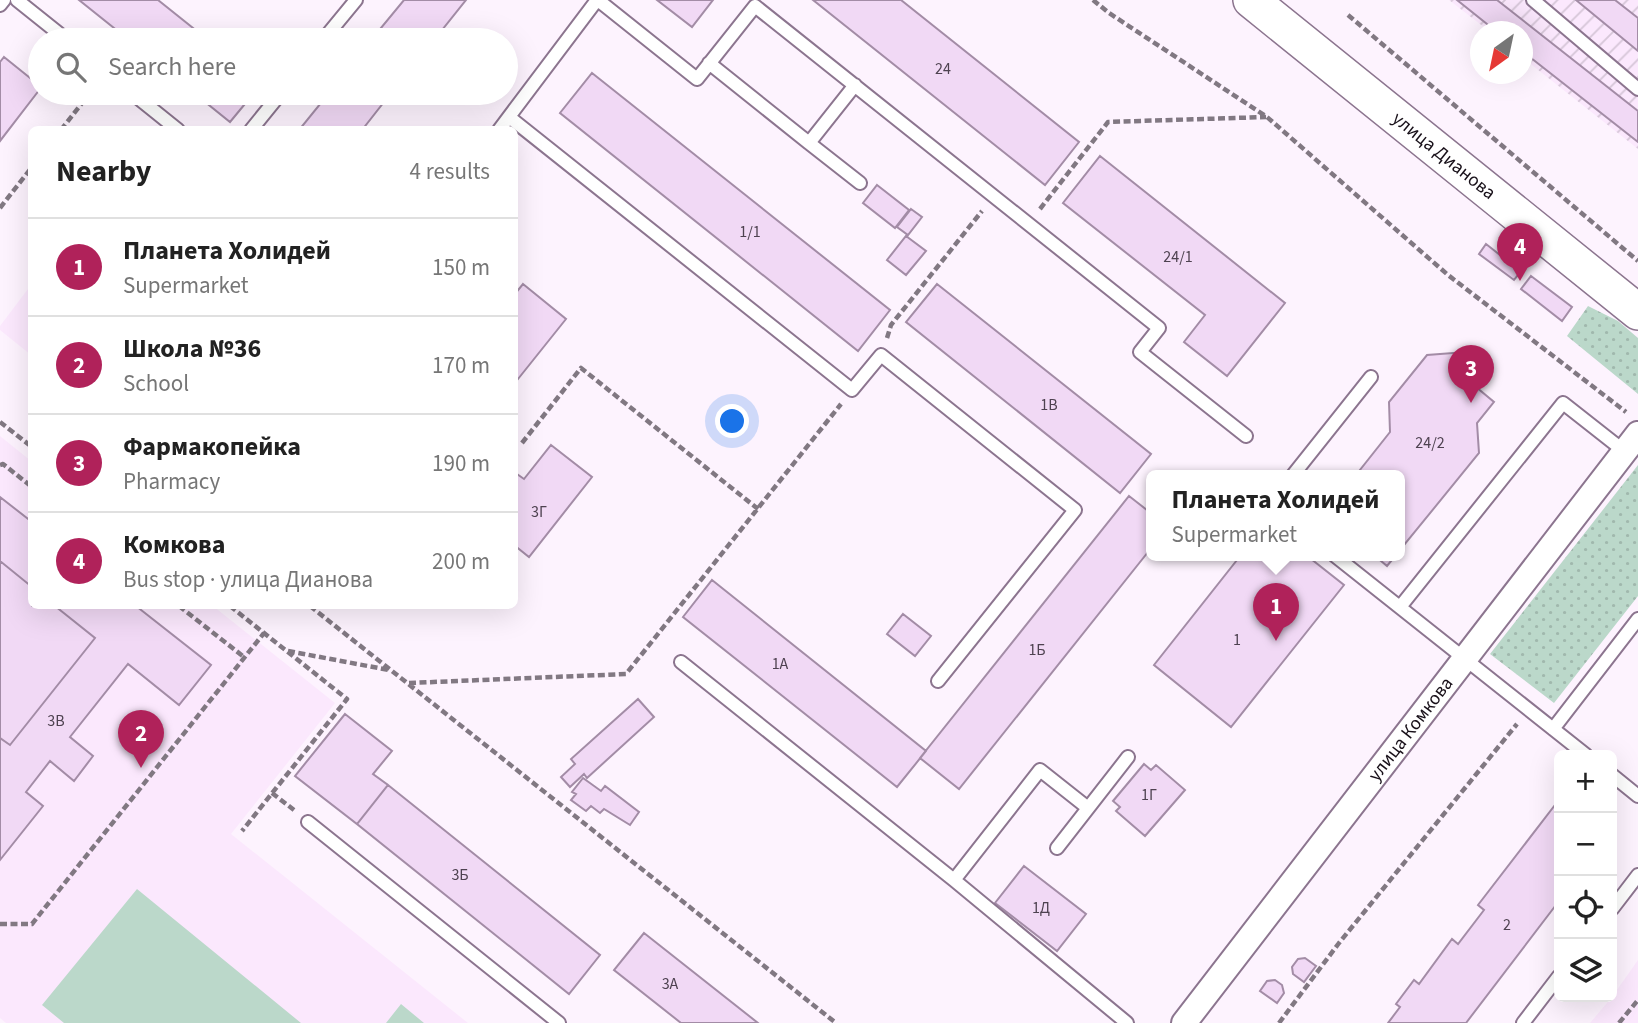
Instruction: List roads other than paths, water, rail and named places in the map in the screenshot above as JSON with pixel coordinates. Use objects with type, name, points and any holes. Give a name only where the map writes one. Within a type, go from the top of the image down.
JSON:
[{"type":"main road","name":"улица Дианова","points":[[1251,0],[1638,312]]},
{"type":"street","name":"улица Комкова","points":[[1184,1023],[1631,435]]},
{"type":"lane","points":[[0,5],[4,0]]},
{"type":"lane","points":[[17,0],[52,28]]},
{"type":"lane","points":[[333,28],[356,0]]},
{"type":"lane","points":[[502,126],[597,0],[697,79],[755,6],[1159,328],[1140,352],[1246,436]]},
{"type":"lane","points":[[1534,0],[1638,89]]},
{"type":"lane","points":[[709,63],[860,183]]},
{"type":"lane","points":[[809,143],[855,85]]},
{"type":"lane","points":[[147,105],[173,126]]},
{"type":"lane","points":[[254,126],[271,105]]},
{"type":"lane","points":[[509,117],[852,390],[881,355],[1075,510],[938,681]]},
{"type":"lane","points":[[1297,470],[1371,377]]},
{"type":"lane","points":[[1400,607],[1563,402],[1631,435]]},
{"type":"lane","points":[[1342,561],[1580,750]]},
{"type":"lane","points":[[1553,729],[1638,619]]},
{"type":"lane","points":[[681,663],[954,880],[1126,1023]]},
{"type":"lane","points":[[1057,848],[1128,757]]},
{"type":"lane","points":[[954,880],[1040,771],[1088,808]]},
{"type":"lane","points":[[1617,779],[1638,796]]},
{"type":"lane","points":[[308,822],[559,1023]]},
{"type":"lane","points":[[1617,902],[1638,875]]},
{"type":"lane","points":[[1523,1023],[1554,983]]},
{"type":"place","name":"Комкова","points":[[1520,281]]},
{"type":"place","name":"Фармакопейка","points":[[1471,403]]},
{"type":"place","name":"Планета Холидей","points":[[1276,641]]},
{"type":"place","name":"Школа №36","points":[[141,768]]}]
